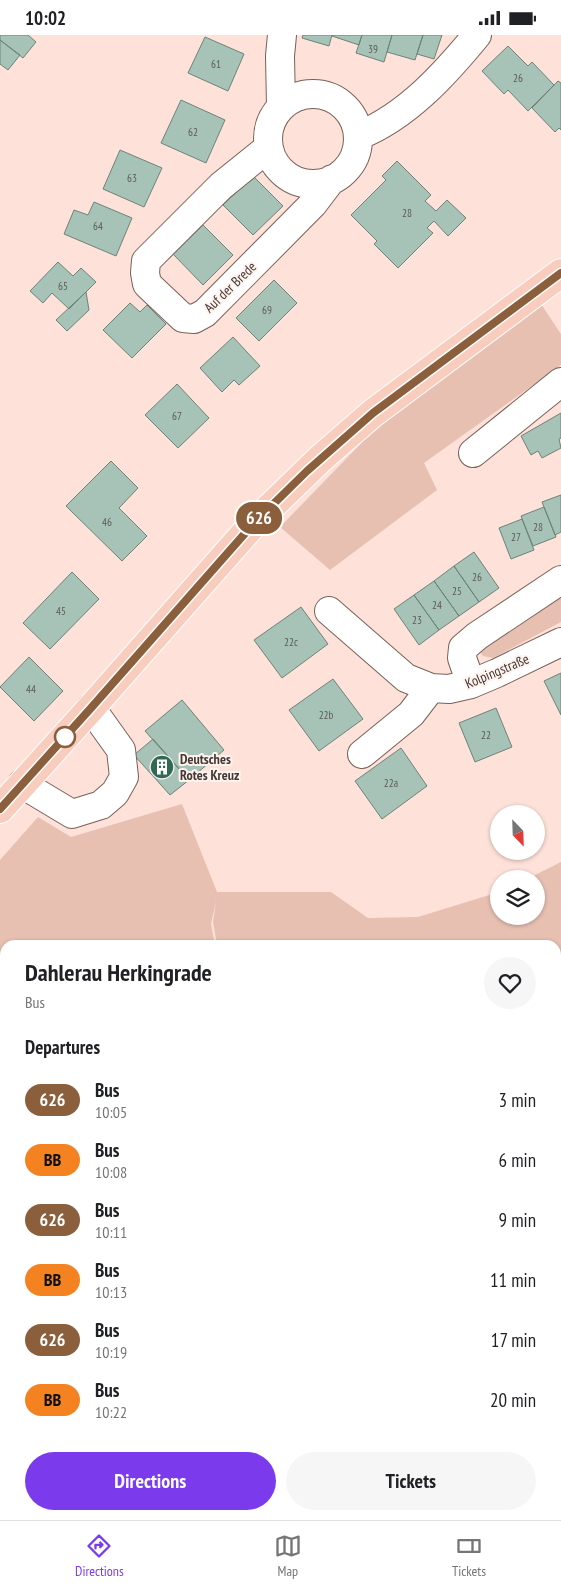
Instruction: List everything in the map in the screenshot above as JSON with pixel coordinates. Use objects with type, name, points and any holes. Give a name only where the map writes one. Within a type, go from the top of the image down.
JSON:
[{"type":"main road","points":[[0,809],[255,522],[320,459],[373,413],[561,273]]},
{"type":"street","points":[[281,107],[280,56],[282,35]]},
{"type":"street","points":[[268,148],[269,126],[276,112],[289,100],[304,94],[330,96],[347,108],[353,117],[360,135],[372,130],[408,105],[455,61],[477,35]]},
{"type":"street","name":"Auf der Brede","points":[[332,179],[313,204],[205,313],[194,319],[183,318],[147,285],[146,261],[221,186],[268,148],[278,168],[289,177],[296,181],[311,184],[326,182],[345,171],[354,159],[360,135]]},
{"type":"street","points":[[473,453],[561,382]]},
{"type":"street","points":[[471,684],[462,658],[464,648],[477,636],[561,580]]},
{"type":"street","points":[[329,611],[406,678],[431,688],[412,714],[362,754]]},
{"type":"street","name":"Kolpingstraße","points":[[431,688],[449,689],[471,684],[561,642]]},
{"type":"street","points":[[22,784],[72,814],[101,805],[115,793],[124,777],[121,750],[91,708]]},
{"type":"shaded area","points":[[541,304],[561,334],[561,365],[424,463],[437,490],[330,570],[280,527],[372,432]]},
{"type":"shaded area","points":[[561,583],[561,622],[493,658],[483,656],[479,651]]},
{"type":"shaded area","points":[[182,804],[217,892],[331,892],[368,918],[418,917],[490,895],[490,925],[545,925],[545,870],[561,862],[561,940],[216,940],[213,922],[216,901],[211,924],[214,940],[0,940],[0,860],[38,817],[71,837]]},
{"type":"building","points":[[0,35],[28,35],[36,42],[23,58],[0,40]]},
{"type":"building","points":[[303,35],[332,35],[329,46],[302,38]]},
{"type":"building","points":[[332,35],[362,35],[359,45]]},
{"type":"building","points":[[362,35],[392,35],[384,62],[356,53]]},
{"type":"building","points":[[392,35],[423,35],[415,60],[387,52]]},
{"type":"building","points":[[423,35],[442,35],[434,59],[417,54]]},
{"type":"building","points":[[205,37],[244,54],[228,91],[188,73]]},
{"type":"building","points":[[0,40],[20,55],[8,70],[0,64]]},
{"type":"building","points":[[508,46],[528,66],[532,62],[554,85],[528,111],[508,90],[504,94],[482,71]]},
{"type":"building","points":[[558,81],[561,83],[561,130],[559,128],[555,132],[532,108]]},
{"type":"building","points":[[181,100],[225,120],[206,163],[161,143]]},
{"type":"building","points":[[120,150],[162,168],[144,207],[103,189]]},
{"type":"building","points":[[397,161],[431,195],[425,201],[436,211],[447,200],[466,218],[448,236],[434,221],[427,228],[433,233],[398,268],[374,244],[377,241],[351,215],[386,180],[382,176]]},
{"type":"building","points":[[253,176],[283,206],[253,235],[223,205]]},
{"type":"building","points":[[94,202],[132,218],[116,256],[64,234],[74,210],[88,215]]},
{"type":"building","points":[[203,225],[233,255],[203,285],[173,254]]},
{"type":"building","points":[[58,262],[73,276],[81,268],[96,282],[69,309],[52,293],[43,303],[30,291]]},
{"type":"building","points":[[274,280],[297,303],[259,341],[236,318]]},
{"type":"building","points":[[86,292],[89,310],[67,331],[56,320]]},
{"type":"building","points":[[130,303],[140,312],[147,305],[166,324],[132,358],[103,330]]},
{"type":"building","points":[[233,337],[260,366],[239,385],[234,380],[222,392],[200,368]]},
{"type":"building","points":[[177,384],[209,418],[178,448],[145,415]]},
{"type":"building","points":[[561,413],[561,438],[559,439],[561,448],[542,458],[538,451],[531,455],[521,436]]},
{"type":"building","points":[[111,461],[138,488],[119,508],[147,536],[122,561],[66,506]]},
{"type":"building","points":[[561,495],[561,532],[555,535],[542,502]]},
{"type":"building","points":[[544,507],[556,537],[533,546],[521,516]]},
{"type":"building","points":[[522,519],[534,550],[511,559],[499,528]]},
{"type":"building","points":[[474,552],[499,588],[479,602],[454,566]]},
{"type":"building","points":[[454,566],[479,602],[459,616],[434,581]]},
{"type":"building","points":[[72,572],[99,599],[50,649],[23,623]]},
{"type":"building","points":[[434,581],[459,616],[439,630],[414,595]]},
{"type":"building","points":[[414,595],[439,630],[419,645],[394,609]]},
{"type":"building","points":[[301,607],[328,644],[282,678],[254,640]]},
{"type":"building","points":[[29,657],[63,691],[34,721],[0,687]]},
{"type":"building","points":[[561,673],[561,715],[544,681]]},
{"type":"building","points":[[333,679],[363,719],[319,751],[289,710]]},
{"type":"building","points":[[182,700],[224,750],[189,780],[145,731]]},
{"type":"building","points":[[496,708],[512,747],[475,762],[459,723]]},
{"type":"building","name":"Deutsches Rotes Kreuz","points":[[153,739],[189,780],[170,795],[134,755]]},
{"type":"building","points":[[401,748],[427,786],[382,819],[355,781]]},
{"type":"bus line","name":"626","points":[[0,809],[255,522],[307,471],[373,413],[561,273]]},
{"type":"place","name":"Deutsches Rotes Kreuz","points":[[162,767]]}]
